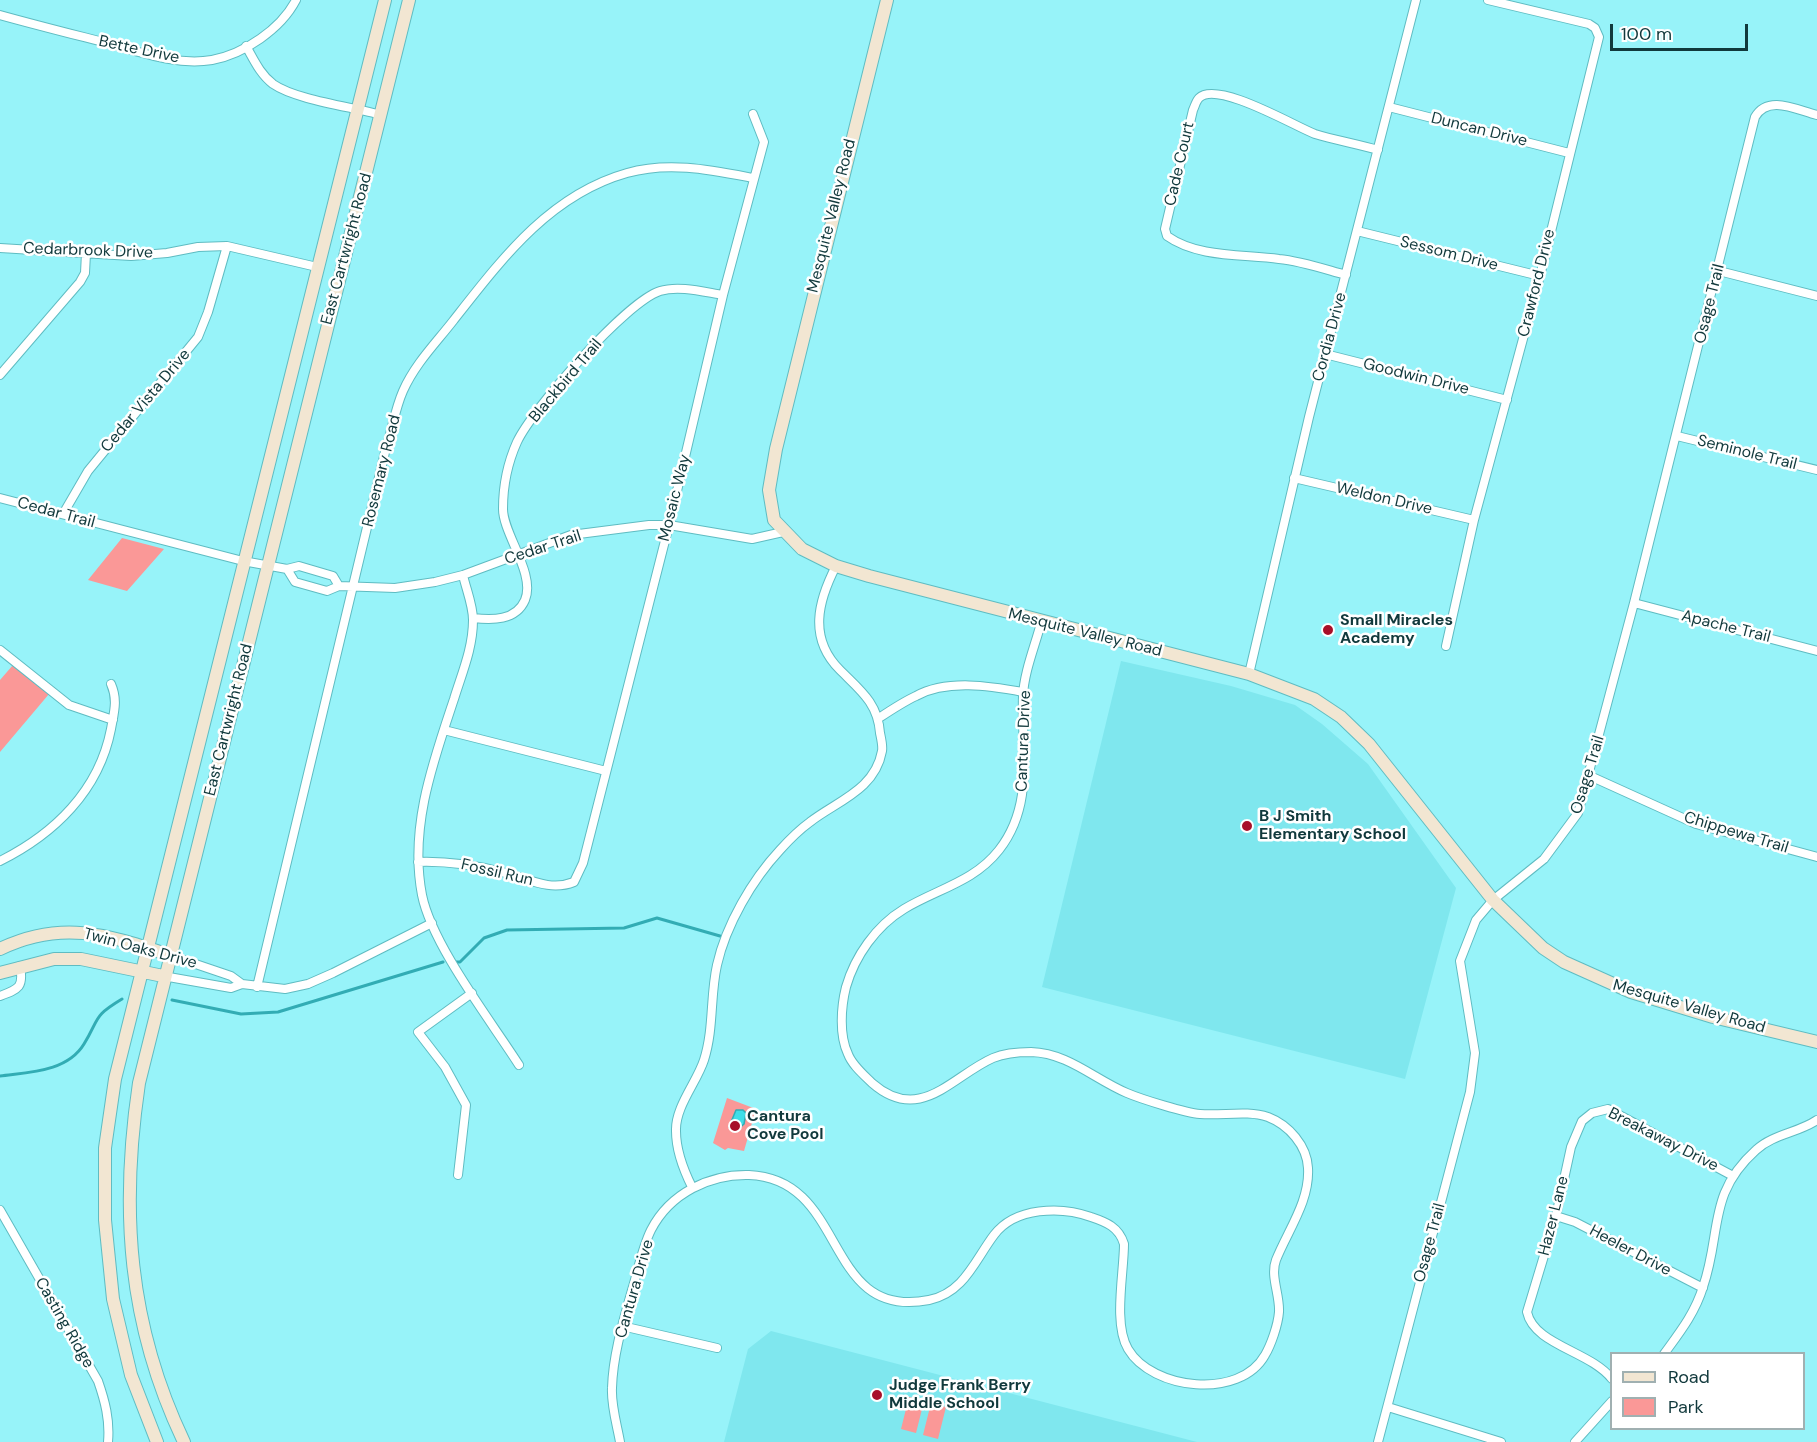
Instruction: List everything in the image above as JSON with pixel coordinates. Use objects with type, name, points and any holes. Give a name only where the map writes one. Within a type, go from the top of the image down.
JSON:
[{"type":"main road","name":"East Cartwright Road","points":[[157,1442],[128,1364],[113,1299],[105,1220],[105,1148],[115,1078],[385,0]]},
{"type":"main road","name":"East Cartwright Road","points":[[184,1442],[170,1414],[152,1361],[139,1306],[128,1232],[133,1118],[138,1083],[409,0]]},
{"type":"main road","name":"Mesquite Valley Road","points":[[887,0],[776,449],[769,490],[770,505],[774,520],[783,532],[802,549],[836,566],[1041,622],[1249,674],[1314,699],[1341,717],[1369,744],[1493,900],[1543,948],[1564,962],[1605,982],[1713,1017],[1817,1042]]},
{"type":"main road","name":"Twin Oaks Drive","points":[[0,949],[36,935],[87,931],[170,955]]},
{"type":"main road","name":"Twin Oaks Drive","points":[[0,973],[54,959],[81,959],[163,976]]},
{"type":"street","name":"Bette Drive","points":[[0,15],[164,58],[211,60],[246,46],[288,15],[296,0]]},
{"type":"street","name":"Cordia Drive","points":[[1249,674],[1294,478],[1416,0]]},
{"type":"street","name":"Crawford Drive","points":[[1446,646],[1474,520],[1540,276],[1569,153],[1599,42],[1597,30],[1589,24],[1488,0]]},
{"type":"street","points":[[246,46],[260,70],[275,85],[323,101],[381,115]]},
{"type":"street","name":"Cade Court","points":[[1346,275],[1283,259],[1227,255],[1181,245],[1167,236],[1165,229],[1193,110],[1203,95],[1225,97],[1265,108],[1316,134],[1378,150]]},
{"type":"street","name":"Osage Trail","points":[[1378,1442],[1470,1092],[1475,1053],[1460,961],[1476,920],[1493,900],[1530,873],[1558,844],[1578,813],[1590,776],[1719,271],[1755,117],[1763,107],[1773,104],[1817,115]]},
{"type":"street","name":"Duncan Drive","points":[[1389,107],[1569,153]]},
{"type":"street","name":"Mosaic Way","points":[[574,882],[583,863],[669,525],[723,295],[764,142],[753,114]]},
{"type":"street","name":"Rosemary Road","points":[[257,987],[353,586],[403,392],[419,361],[502,258],[535,225],[573,197],[626,173],[658,167],[692,167],[753,178]]},
{"type":"street","name":"Sessom Drive","points":[[1357,231],[1540,276]]},
{"type":"street","name":"Cedarbrook Drive","points":[[0,248],[142,255],[198,247],[227,246],[317,267]]},
{"type":"street","name":"Cedar Vista Drive","points":[[63,514],[81,480],[198,337],[208,312],[227,246]]},
{"type":"street","points":[[0,375],[80,282],[85,273],[87,253]]},
{"type":"street","points":[[1719,271],[1817,296]]},
{"type":"street","name":"Blackbird Trail","points":[[473,618],[502,619],[524,603],[527,592],[519,555],[503,511],[507,473],[518,441],[558,386],[621,316],[645,298],[662,290],[687,290],[723,295]]},
{"type":"street","name":"Goodwin Drive","points":[[1325,354],[1507,400]]},
{"type":"street","name":"Seminole Trail","points":[[1677,436],[1817,470]]},
{"type":"street","name":"Weldon Drive","points":[[1294,478],[1474,520]]},
{"type":"street","name":"Cedar Trail","points":[[0,498],[243,561],[287,569],[299,566],[333,576],[339,586]]},
{"type":"street","name":"Cedar Trail","points":[[287,569],[295,582],[327,591],[339,586],[395,588],[463,575],[571,536],[669,525],[752,539],[783,532]]},
{"type":"street","points":[[692,1187],[681,1165],[675,1129],[679,1113],[700,1072],[709,1044],[717,965],[736,915],[779,851],[810,822],[857,793],[874,770],[882,750],[879,718],[867,696],[838,669],[820,637],[819,617],[823,592],[836,566]]},
{"type":"street","points":[[463,575],[473,618],[471,644],[444,730],[424,805],[417,848],[418,862],[422,897],[445,951],[519,1065]]},
{"type":"street","name":"Apache Trail","points":[[1634,603],[1817,651]]},
{"type":"street","name":"Cantura Drive","points":[[620,1442],[612,1389],[622,1326],[651,1230],[664,1212],[692,1187],[725,1177],[748,1175],[770,1178],[789,1187],[823,1220],[851,1274],[865,1288],[882,1296],[915,1302],[932,1300],[963,1281],[995,1233],[1007,1223],[1043,1210],[1082,1214],[1111,1225],[1121,1233],[1124,1244],[1122,1333],[1128,1349],[1140,1363],[1164,1376],[1214,1385],[1233,1382],[1253,1372],[1266,1354],[1279,1312],[1274,1265],[1308,1188],[1308,1162],[1303,1148],[1290,1130],[1268,1118],[1249,1114],[1196,1114],[1125,1092],[1077,1065],[1050,1054],[1010,1053],[994,1058],[934,1095],[915,1099],[895,1097],[878,1087],[848,1055],[842,1010],[845,991],[852,969],[869,941],[883,925],[903,910],[972,876],[989,862],[1011,833],[1025,778],[1023,693],[1041,622]]},
{"type":"street","points":[[0,650],[69,705],[113,720]]},
{"type":"street","points":[[0,861],[46,834],[76,804],[102,762],[116,699],[111,684]]},
{"type":"street","points":[[879,718],[918,694],[939,689],[979,686],[1023,693]]},
{"type":"street","points":[[444,730],[606,771]]},
{"type":"street","name":"Chippewa Trail","points":[[1590,776],[1696,824],[1817,857]]},
{"type":"street","name":"Fossil Run","points":[[418,862],[443,861],[501,871],[559,888],[574,882]]},
{"type":"street","name":"Twin Oaks Drive","points":[[170,955],[231,976],[242,984],[285,989],[308,984],[432,923]]},
{"type":"street","points":[[0,996],[20,986],[23,981],[20,966]]},
{"type":"street","name":"Twin Oaks Drive","points":[[163,976],[231,988],[242,984]]},
{"type":"street","points":[[458,1175],[466,1106],[445,1067],[418,1032],[472,993]]},
{"type":"street","name":"Breakaway Drive","points":[[1592,1113],[1608,1109],[1733,1176]]},
{"type":"street","name":"Hazer Lane","points":[[1592,1113],[1582,1121],[1571,1147],[1556,1216],[1527,1312],[1529,1324],[1540,1334],[1596,1363],[1610,1378]]},
{"type":"street","points":[[1665,1352],[1690,1319],[1703,1288],[1721,1197],[1733,1176],[1758,1148],[1817,1120]]},
{"type":"street","name":"Casting Ridge","points":[[0,1210],[98,1381],[106,1403],[108,1442]]},
{"type":"street","name":"Heeler Drive","points":[[1556,1216],[1575,1222],[1703,1288]]},
{"type":"street","points":[[622,1326],[717,1348]]},
{"type":"street","points":[[1575,1442],[1610,1402]]},
{"type":"street","points":[[1388,1407],[1501,1442]]},
{"type":"shaded area","name":"B J Smith Elementary School","points":[[1121,661],[1231,686],[1295,705],[1322,724],[1368,764],[1456,888],[1405,1079],[1042,987]]},
{"type":"shaded area","points":[[736,1110],[743,1110],[746,1113],[744,1124],[735,1132],[729,1127]]},
{"type":"shaded area","name":"Judge Frank Berry Middle School","points":[[771,1331],[1197,1442],[724,1442],[748,1349]]},
{"type":"green space","points":[[122,538],[164,549],[127,591],[88,580]]},
{"type":"green space","points":[[13,665],[49,694],[0,752],[0,680]]},
{"type":"green space","name":"Cantura Cove Pool","points":[[727,1098],[756,1109],[744,1151],[728,1148],[725,1150],[713,1143]]},
{"type":"green space","points":[[909,1397],[924,1401],[916,1433],[901,1429]]},
{"type":"green space","points":[[931,1403],[946,1407],[938,1439],[923,1435]]},
{"type":"waterway","points":[[454,962],[460,962],[484,938],[507,930],[624,928],[657,918],[720,936]]},
{"type":"waterway","points":[[172,1000],[241,1014],[278,1012],[443,962]]},
{"type":"waterway","points":[[0,1076],[35,1072],[68,1060],[84,1044],[101,1014],[122,999]]},
{"type":"place","name":"Small Miracles Academy","points":[[1328,630]]},
{"type":"place","name":"B J Smith Elementary School","points":[[1247,826]]},
{"type":"place","name":"Cantura Cove Pool","points":[[735,1126]]},
{"type":"place","name":"Judge Frank Berry Middle School","points":[[877,1395]]}]
